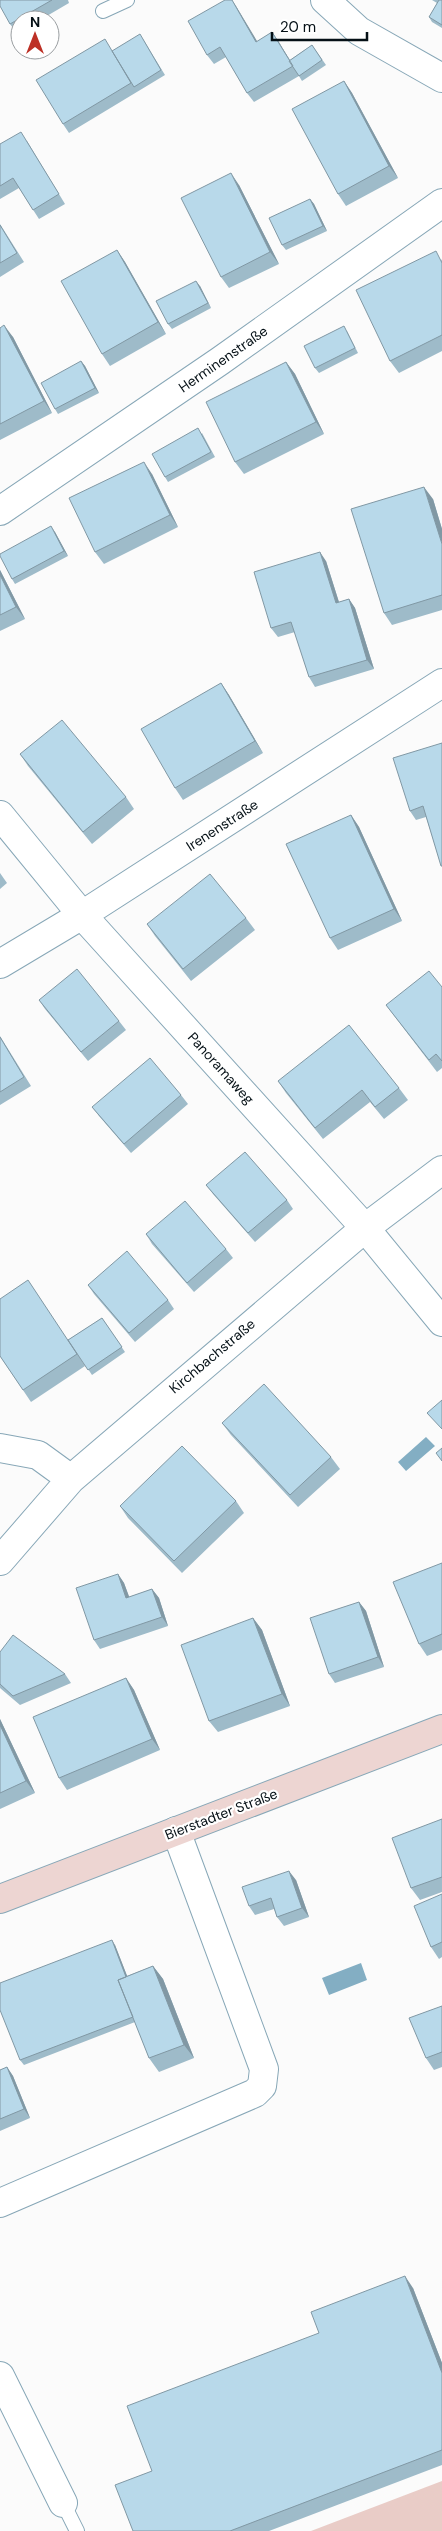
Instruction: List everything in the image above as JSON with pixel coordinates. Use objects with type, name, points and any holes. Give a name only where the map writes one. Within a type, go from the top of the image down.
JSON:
[{"type":"main road","name":"Bierstadter Straße","points":[[0,1900],[442,1728]]},
{"type":"street","points":[[325,0],[359,31],[442,78]]},
{"type":"street","name":"Herminenstraße","points":[[0,511],[220,361],[442,203]]},
{"type":"street","name":"Irenenstraße","points":[[0,964],[82,915],[442,683]]},
{"type":"street","name":"Panoramaweg","points":[[0,815],[82,915],[365,1228],[442,1322]]},
{"type":"street","name":"Kirchbachstraße","points":[[0,1561],[71,1479],[365,1228],[442,1170]]},
{"type":"street","points":[[0,1448],[38,1455],[71,1479]]},
{"type":"street","points":[[0,2203],[255,2093],[262,2086],[264,2069],[176,1831]]},
{"type":"street","points":[[0,2376],[63,2503]]},
{"type":"lane","points":[[102,11],[127,0]]},
{"type":"lane","points":[[63,2503],[76,2531]]},
{"type":"shaded area","points":[[442,2481],[442,2531],[311,2531]]},
{"type":"water","points":[[426,1437],[435,1446],[406,1471],[398,1462]]},
{"type":"water","points":[[361,1963],[367,1980],[329,1995],[322,1978]]},
{"type":"building","points":[[0,0],[52,0],[34,10],[10,10],[10,24],[0,6]]},
{"type":"building","points":[[225,0],[232,0],[256,42],[272,32],[293,66],[247,93],[220,47],[207,55],[188,21]]},
{"type":"building","points":[[439,0],[442,0],[442,25],[429,17]]},
{"type":"building","points":[[140,34],[161,70],[134,87],[112,51]]},
{"type":"building","points":[[105,39],[131,83],[63,124],[36,80]]},
{"type":"building","points":[[312,45],[322,60],[299,76],[289,61]]},
{"type":"building","points":[[344,81],[389,166],[338,194],[292,109]]},
{"type":"building","points":[[21,132],[59,194],[33,210],[13,178],[0,186],[0,144]]},
{"type":"building","points":[[231,173],[270,252],[221,277],[181,198]]},
{"type":"building","points":[[310,199],[323,226],[282,245],[269,218]]},
{"type":"building","points":[[0,225],[17,253],[0,263]]},
{"type":"building","points":[[117,250],[158,322],[102,354],[61,281]]},
{"type":"building","points":[[436,251],[442,263],[442,335],[390,361],[356,290]]},
{"type":"building","points":[[196,281],[208,303],[168,324],[156,301]]},
{"type":"building","points":[[4,325],[44,401],[0,424],[0,328]]},
{"type":"building","points":[[344,326],[355,348],[315,368],[304,346]]},
{"type":"building","points":[[81,361],[95,388],[55,409],[41,383]]},
{"type":"building","points":[[286,362],[316,422],[235,462],[206,402]]},
{"type":"building","points":[[198,428],[211,452],[165,477],[152,454]]},
{"type":"building","points":[[144,462],[170,515],[95,552],[69,498]]},
{"type":"building","points":[[424,487],[442,544],[442,595],[384,613],[351,509]]},
{"type":"building","points":[[51,526],[64,551],[12,579],[0,554]]},
{"type":"building","points":[[320,552],[336,603],[349,599],[367,660],[309,677],[291,622],[271,628],[254,572]]},
{"type":"building","points":[[0,575],[16,607],[0,615]]},
{"type":"building","points":[[221,683],[255,741],[175,788],[141,729]]},
{"type":"building","points":[[62,720],[126,797],[83,832],[20,754]]},
{"type":"building","points":[[442,743],[441,866],[423,806],[410,811],[393,758]]},
{"type":"building","points":[[351,815],[394,909],[330,938],[286,844]]},
{"type":"building","points":[[210,874],[246,918],[183,969],[147,924]]},
{"type":"building","points":[[77,969],[119,1021],[81,1052],[39,1000]]},
{"type":"building","points":[[429,971],[442,987],[442,1061],[436,1054],[429,1060],[386,1005]]},
{"type":"building","points":[[349,1025],[399,1088],[375,1107],[362,1090],[315,1128],[278,1081]]},
{"type":"building","points":[[0,1037],[24,1077],[0,1092]]},
{"type":"building","points":[[150,1058],[181,1095],[124,1144],[92,1107]]},
{"type":"building","points":[[245,1152],[287,1200],[248,1233],[206,1185]]},
{"type":"building","points":[[185,1201],[226,1249],[187,1283],[146,1234]]},
{"type":"building","points":[[127,1251],[168,1300],[129,1333],[88,1285]]},
{"type":"building","points":[[28,1280],[77,1354],[23,1390],[0,1356],[0,1299]]},
{"type":"building","points":[[102,1318],[122,1347],[88,1370],[68,1340]]},
{"type":"building","points":[[264,1384],[331,1457],[290,1495],[222,1423]]},
{"type":"building","points":[[442,1400],[442,1429],[427,1413]]},
{"type":"building","points":[[182,1446],[236,1501],[174,1561],[120,1506]]},
{"type":"building","points":[[442,1448],[442,1461],[436,1453]]},
{"type":"building","points":[[442,1563],[442,1634],[419,1644],[393,1582]]},
{"type":"building","points":[[118,1574],[126,1598],[152,1589],[162,1617],[94,1640],[76,1588]]},
{"type":"building","points":[[359,1602],[378,1657],[329,1674],[310,1618]]},
{"type":"building","points":[[253,1618],[282,1694],[209,1721],[181,1645]]},
{"type":"building","points":[[13,1635],[65,1674],[13,1696],[0,1684],[0,1652]]},
{"type":"building","points":[[126,1678],[152,1739],[59,1778],[33,1717]]},
{"type":"building","points":[[0,1725],[26,1781],[0,1793]]},
{"type":"building","points":[[442,1819],[442,1877],[411,1888],[392,1838]]},
{"type":"building","points":[[289,1871],[302,1908],[277,1917],[271,1898],[249,1906],[242,1887]]},
{"type":"building","points":[[442,1894],[442,1942],[431,1947],[414,1906]]},
{"type":"building","points":[[112,1940],[126,1977],[118,1980],[133,2017],[20,2060],[0,2010],[0,1983]]},
{"type":"building","points":[[153,1966],[184,2045],[149,2058],[118,1980]]},
{"type":"building","points":[[442,2006],[442,2052],[426,2058],[409,2018]]},
{"type":"building","points":[[7,2067],[24,2109],[0,2119],[0,2070]]},
{"type":"building","points":[[405,2276],[442,2373],[442,2450],[230,2531],[133,2531],[115,2485],[152,2471],[127,2406],[319,2333],[311,2312]]}]
